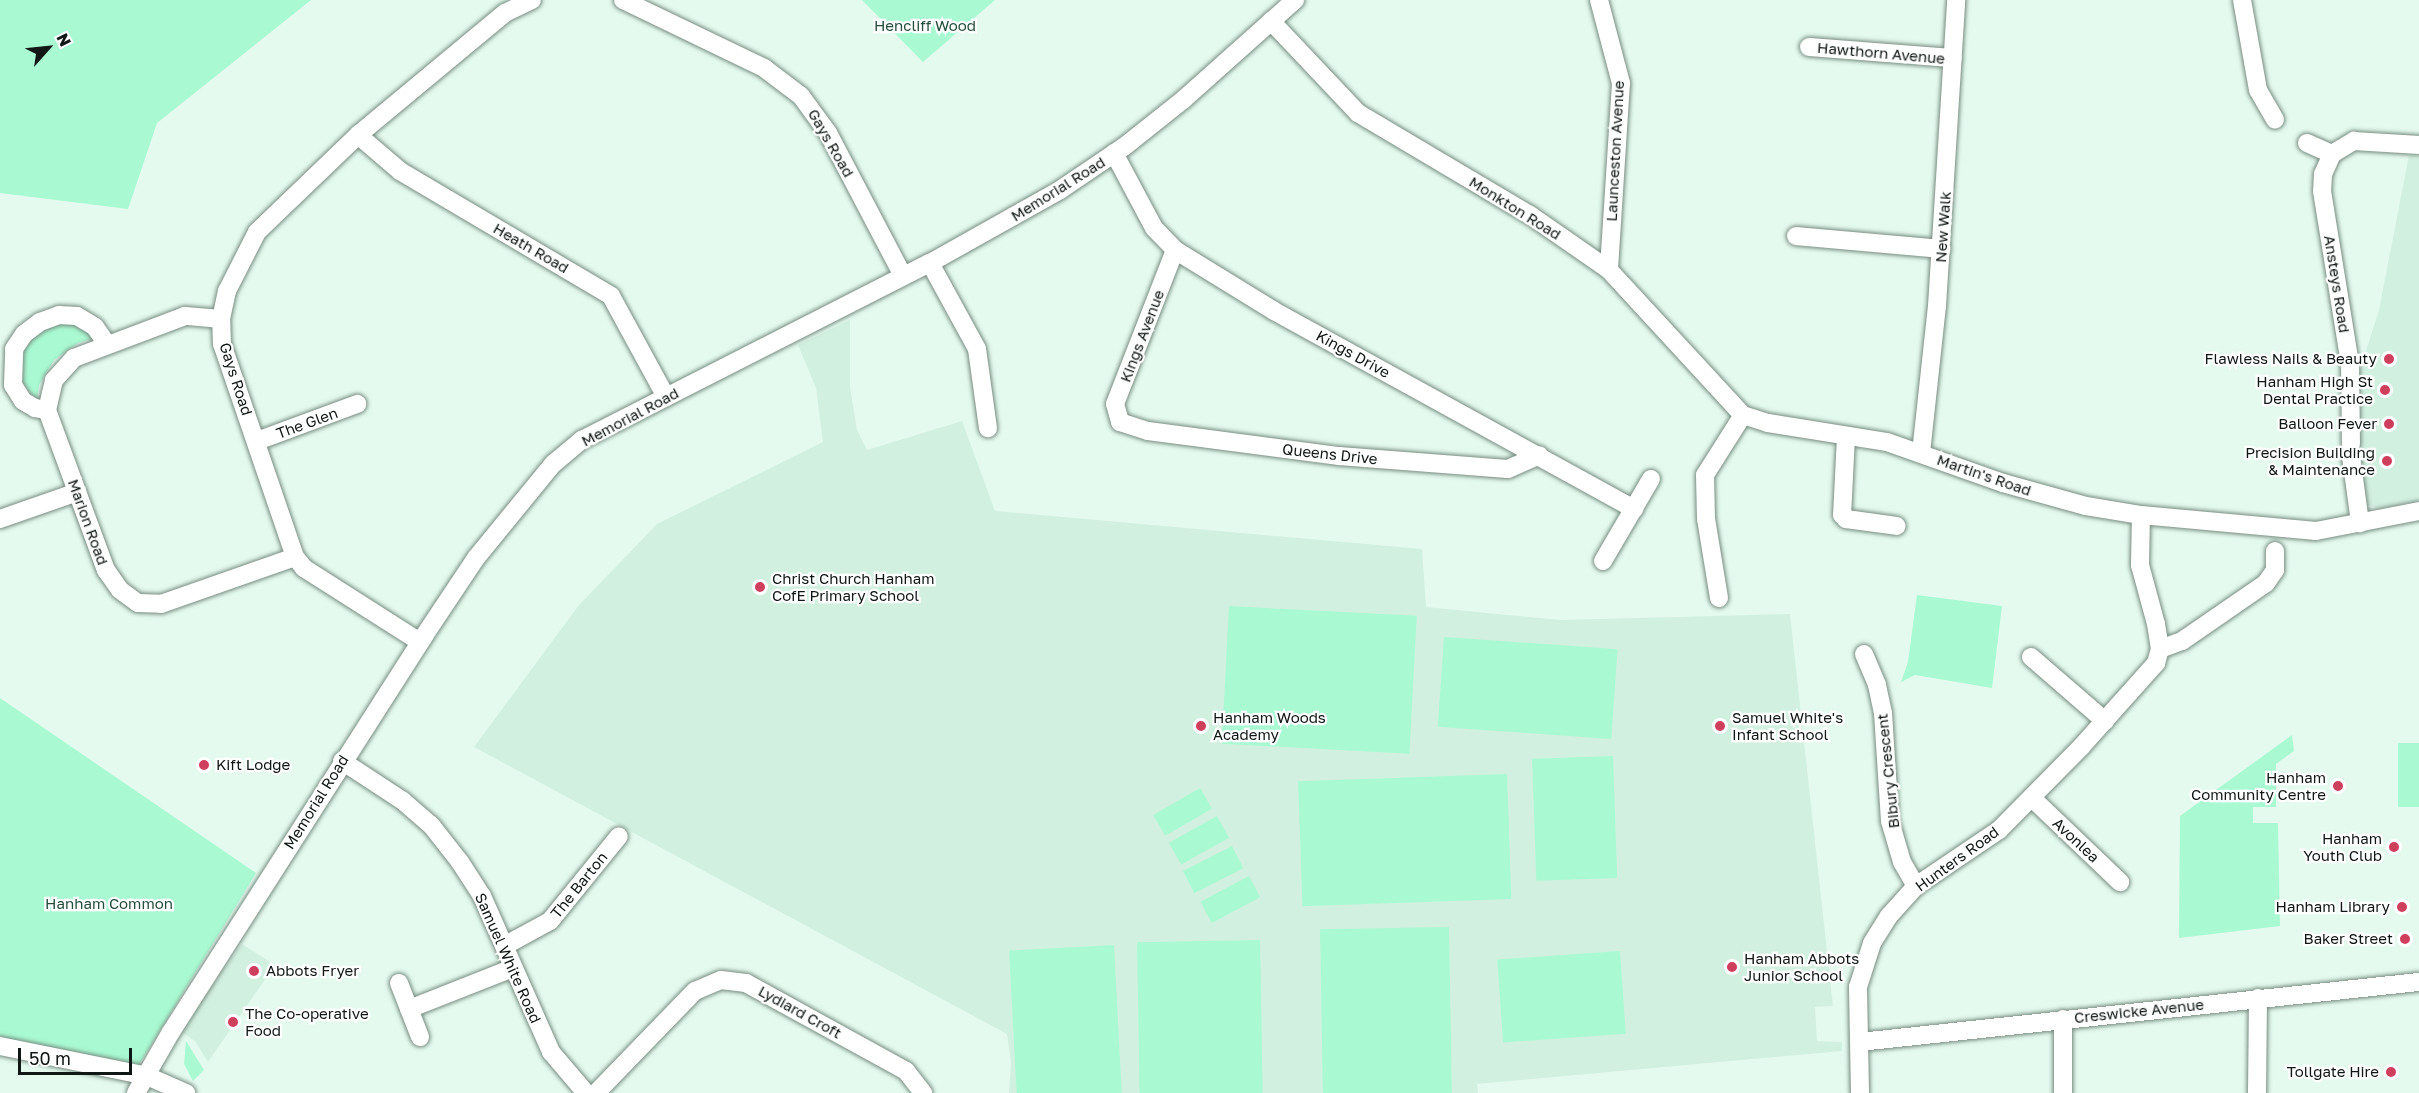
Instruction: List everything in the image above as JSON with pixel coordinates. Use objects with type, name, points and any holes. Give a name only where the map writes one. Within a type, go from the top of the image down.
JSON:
[{"type":"street","name":"Gays Road","points":[[420,642],[303,568],[295,557],[222,344],[221,319],[227,291],[257,232],[358,135],[505,13],[532,0]]},
{"type":"street","name":"Gays Road","points":[[622,0],[764,68],[801,96],[828,133],[903,276]]},
{"type":"street","name":"Memorial Road","points":[[136,1093],[342,761],[420,642],[476,558],[554,464],[582,440],[1005,223],[1114,153],[1184,99],[1295,0]]},
{"type":"street","name":"Launceston Avenue","points":[[1599,0],[1621,83],[1609,270]]},
{"type":"street","name":"New Walk","points":[[1922,453],[1941,249],[1956,0]]},
{"type":"street","points":[[2242,0],[2258,90],[2275,119]]},
{"type":"street","name":"Monkton Road","points":[[1271,21],[1358,113],[1530,215],[1609,270],[1743,415]]},
{"type":"street","name":"Hawthorn Avenue","points":[[1809,46],[1953,58]]},
{"type":"street","name":"Heath Road","points":[[358,135],[400,171],[611,296],[666,397]]},
{"type":"street","points":[[2307,143],[2332,154],[2354,141],[2419,145]]},
{"type":"street","name":"Kings Drive","points":[[1114,153],[1154,228],[1175,250],[1274,312],[1634,508]]},
{"type":"street","name":"Ansteys Road","points":[[2332,154],[2323,174],[2322,191],[2350,364],[2351,450],[2360,524]]},
{"type":"street","points":[[1796,236],[1941,249]]},
{"type":"street","name":"Kings Avenue","points":[[1120,422],[1115,404],[1175,250]]},
{"type":"street","points":[[930,263],[982,364],[988,428]]},
{"type":"street","points":[[107,344],[95,327],[77,316],[59,315],[40,322],[24,334],[14,349],[13,385],[23,401],[34,408],[47,410],[54,380],[74,358],[185,316],[221,319]]},
{"type":"street","name":"The Glen","points":[[257,441],[357,404]]},
{"type":"street","name":"Marion Road","points":[[47,410],[106,570],[120,590],[138,603],[161,604],[295,557]]},
{"type":"street","points":[[1719,598],[1706,519],[1705,475],[1743,415]]},
{"type":"street","name":"Martin's Road","points":[[1743,415],[1846,437],[1887,442],[2002,483],[2086,506],[2141,515],[2270,530],[2316,531],[2419,511]]},
{"type":"street","name":"Queens Drive","points":[[1120,422],[1188,438],[1349,457],[1508,469],[1539,456]]},
{"type":"street","points":[[1846,437],[1842,512],[1846,519],[1897,526]]},
{"type":"street","points":[[1603,561],[1651,478]]},
{"type":"street","points":[[0,519],[77,492]]},
{"type":"street","points":[[2141,515],[2140,565],[2160,649],[2181,641],[2266,583],[2275,570],[2275,550]]},
{"type":"street","name":"Hunters Road","points":[[1860,1093],[1858,987],[1864,964],[1889,916],[1916,886],[1999,830],[2032,798],[2156,663],[2160,649]]},
{"type":"street","name":"Bibury Crescent","points":[[1864,654],[1877,685],[1883,713],[1890,821],[1902,862],[1916,886]]},
{"type":"street","points":[[2031,657],[2105,721]]},
{"type":"street","name":"Samuel White Road","points":[[342,761],[403,801],[431,825],[482,896],[551,1052],[586,1093]]},
{"type":"street","name":"Avonlea","points":[[2032,798],[2120,882]]},
{"type":"street","name":"The Barton","points":[[504,946],[550,921],[619,836]]},
{"type":"street","points":[[409,1009],[513,968]]},
{"type":"street","name":"Lydiard Croft","points":[[596,1093],[695,991],[721,980],[746,983],[906,1071],[923,1093]]},
{"type":"street","name":"Creswicke Avenue","points":[[1860,1042],[2419,982]]},
{"type":"street","points":[[399,983],[420,1037]]},
{"type":"street","points":[[2257,1093],[2258,998]]},
{"type":"street","points":[[2063,1019],[2063,1093]]},
{"type":"street","points":[[0,1046],[147,1076],[186,1093]]},
{"type":"shaded area","points":[[2409,155],[2419,156],[2419,501],[2381,508],[2366,505],[2357,470],[2356,382],[2379,310]]},
{"type":"shaded area","name":"Hanham Woods Academy","points":[[850,320],[850,387],[857,430],[867,450],[962,421],[995,511],[1422,549],[1426,607],[1561,620],[1790,614],[1833,1006],[1815,1007],[1817,1041],[1842,1042],[1842,1051],[1477,1084],[1478,1093],[1009,1093],[1011,1062],[1007,1034],[474,747],[579,605],[657,524],[823,442],[816,388],[798,345]]},
{"type":"shaded area","points":[[242,944],[275,965],[208,1062],[195,1041],[180,1031]]},
{"type":"green space","points":[[0,0],[311,0],[157,123],[128,209],[0,193]]},
{"type":"green space","name":"Hencliff Wood","points":[[862,0],[995,0],[923,62]]},
{"type":"green space","points":[[75,321],[94,338],[78,343],[54,360],[39,385],[37,401],[21,381],[20,352],[42,325]]},
{"type":"green space","points":[[1917,595],[2002,606],[1992,688],[1915,675],[1901,682],[1908,662]]},
{"type":"green space","points":[[1229,606],[1417,616],[1410,754],[1222,744]]},
{"type":"green space","points":[[1444,637],[1618,649],[1611,739],[1438,727]]},
{"type":"green space","name":"Hanham Common","points":[[0,698],[256,873],[137,1068],[0,1037]]},
{"type":"green space","points":[[2292,735],[2294,751],[2276,764],[2276,807],[2253,807],[2253,823],[2278,823],[2280,926],[2179,938],[2180,816]]},
{"type":"green space","points":[[2398,743],[2419,743],[2419,807],[2398,807]]},
{"type":"green space","points":[[1613,756],[1617,878],[1536,881],[1532,759]]},
{"type":"green space","points":[[1507,774],[1511,899],[1302,906],[1298,781]]},
{"type":"green space","points":[[1200,788],[1212,809],[1165,836],[1153,815]]},
{"type":"green space","points":[[1217,816],[1229,838],[1181,865],[1169,843]]},
{"type":"green space","points":[[1232,846],[1243,868],[1194,893],[1183,871]]},
{"type":"green space","points":[[1249,876],[1260,897],[1212,923],[1200,902]]},
{"type":"green space","points":[[1449,927],[1452,1093],[1323,1093],[1320,929]]},
{"type":"green space","points":[[1260,940],[1263,1093],[1140,1093],[1137,942]]},
{"type":"green space","points":[[1114,945],[1122,1093],[1017,1093],[1009,950]]},
{"type":"green space","points":[[1620,951],[1626,1034],[1503,1042],[1497,960]]},
{"type":"green space","points":[[186,1041],[204,1070],[193,1081],[184,1064]]},
{"type":"place","name":"Flawless Nails & Beauty","points":[[2389,359]]},
{"type":"place","name":"Hanham High St Dental Practice","points":[[2385,390]]},
{"type":"place","name":"Balloon Fever","points":[[2389,424]]},
{"type":"place","name":"Precision Building & Maintenance","points":[[2387,461]]},
{"type":"place","name":"Christ Church Hanham CofE Primary School","points":[[760,587]]},
{"type":"place","name":"Hanham Woods Academy","points":[[1201,726]]},
{"type":"place","name":"Samuel White's Infant School","points":[[1720,726]]},
{"type":"place","name":"Kift Lodge","points":[[204,765]]},
{"type":"place","name":"Hanham Community Centre","points":[[2338,786]]},
{"type":"place","name":"Hanham Youth Club","points":[[2394,847]]},
{"type":"place","name":"Hanham Library","points":[[2402,907]]},
{"type":"place","name":"Baker Street","points":[[2405,939]]},
{"type":"place","name":"Hanham Abbots Junior School","points":[[1732,967]]},
{"type":"place","name":"Abbots Fryer","points":[[254,971]]},
{"type":"place","name":"The Co-operative Food","points":[[233,1022]]},
{"type":"place","name":"Tollgate Hire","points":[[2391,1072]]}]
